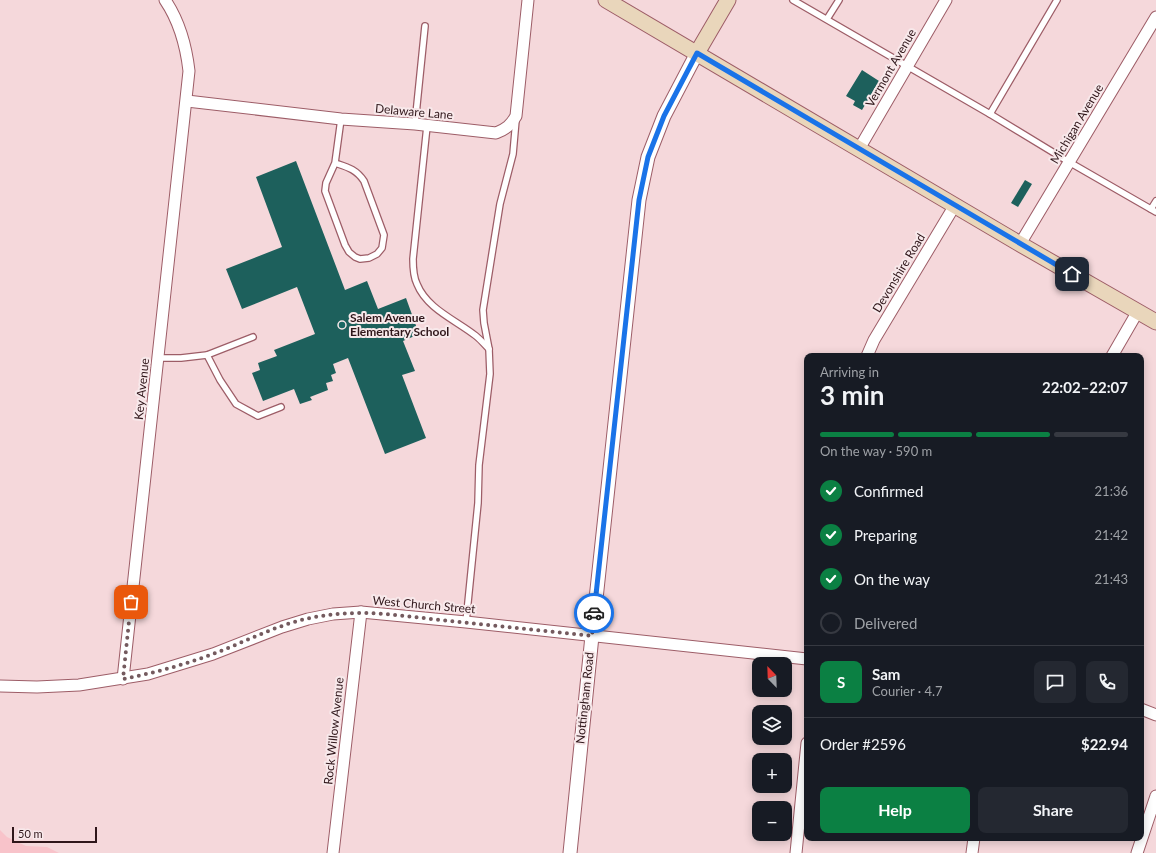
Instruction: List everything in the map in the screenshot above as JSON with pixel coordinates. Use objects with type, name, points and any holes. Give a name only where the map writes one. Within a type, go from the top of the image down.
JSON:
[{"type":"main road","points":[[606,0],[1020,244],[1156,322]]},
{"type":"main road","points":[[697,53],[728,0]]},
{"type":"street","name":"Key Avenue","points":[[123,679],[187,101],[189,71],[187,50],[182,32],[172,10],[165,0]]},
{"type":"street","points":[[516,116],[528,0]]},
{"type":"street","name":"Vermont Avenue","points":[[859,149],[946,0]]},
{"type":"street","name":"Michigan Avenue","points":[[1020,244],[1156,17]]},
{"type":"street","name":"Nottingham Road","points":[[570,853],[639,200],[648,157],[664,116],[697,53]]},
{"type":"street","name":"Delaware Lane","points":[[187,101],[341,119],[415,124],[496,133],[511,125],[516,116]]},
{"type":"street","name":"Devonshire Road","points":[[868,353],[874,340],[955,205]]},
{"type":"street","points":[[1114,353],[1138,311]]},
{"type":"street","name":"West Church Street","points":[[0,686],[65,686],[123,679],[148,674],[213,654],[282,627],[308,619],[333,614],[361,612],[804,659]]},
{"type":"street","name":"Rock Willow Avenue","points":[[333,853],[361,612]]},
{"type":"street","points":[[1144,710],[1156,714]]},
{"type":"street","points":[[796,853],[804,773]]},
{"type":"street","points":[[1144,832],[1156,796]]},
{"type":"street","points":[[972,853],[974,841]]},
{"type":"street","points":[[1137,853],[1141,841]]},
{"type":"lane","points":[[793,0],[990,114],[1069,162],[1154,210],[1156,201]]},
{"type":"lane","points":[[827,19],[839,0]]},
{"type":"lane","points":[[990,114],[1057,0]]},
{"type":"lane","points":[[415,124],[425,26]]},
{"type":"lane","points":[[466,622],[478,503],[479,465],[490,374],[489,349],[483,310],[500,204],[513,154],[516,116]]},
{"type":"lane","points":[[334,163],[354,169],[364,181],[384,235],[382,248],[377,254],[369,258],[360,259],[349,252],[325,191],[326,183],[334,163],[341,119]]},
{"type":"lane","points":[[427,126],[413,259],[416,284],[427,300],[435,308],[477,337],[489,349]]},
{"type":"lane","points":[[158,358],[181,358],[207,355],[253,337]]},
{"type":"lane","points":[[207,355],[220,380],[236,404],[258,416],[281,407]]},
{"type":"shaded area","points":[[0,830],[7,837],[26,846],[47,847],[59,853],[0,853]]},
{"type":"building","points":[[862,70],[879,81],[862,110],[853,105],[855,101],[846,96]]},
{"type":"building","points":[[296,161],[345,290],[367,281],[378,309],[406,298],[419,334],[403,341],[415,371],[402,375],[426,438],[385,454],[348,358],[333,364],[336,373],[331,375],[333,381],[326,383],[328,390],[310,397],[312,400],[300,404],[294,389],[263,401],[252,373],[260,370],[258,363],[277,356],[274,350],[315,334],[297,287],[242,309],[226,269],[282,247],[256,177]]},
{"type":"building","points":[[1025,180],[1032,184],[1018,207],[1011,203]]},
{"type":"way so far","points":[[131,602],[123,679],[148,674],[179,665],[213,654],[282,627],[308,619],[333,614],[361,612],[385,614],[592,636],[594,613]]},
{"type":"place","name":"Salem Avenue Elementary School","points":[[342,325]]},
{"type":"route","points":[[594,613],[639,200],[648,157],[664,116],[697,53],[1072,274]]}]
